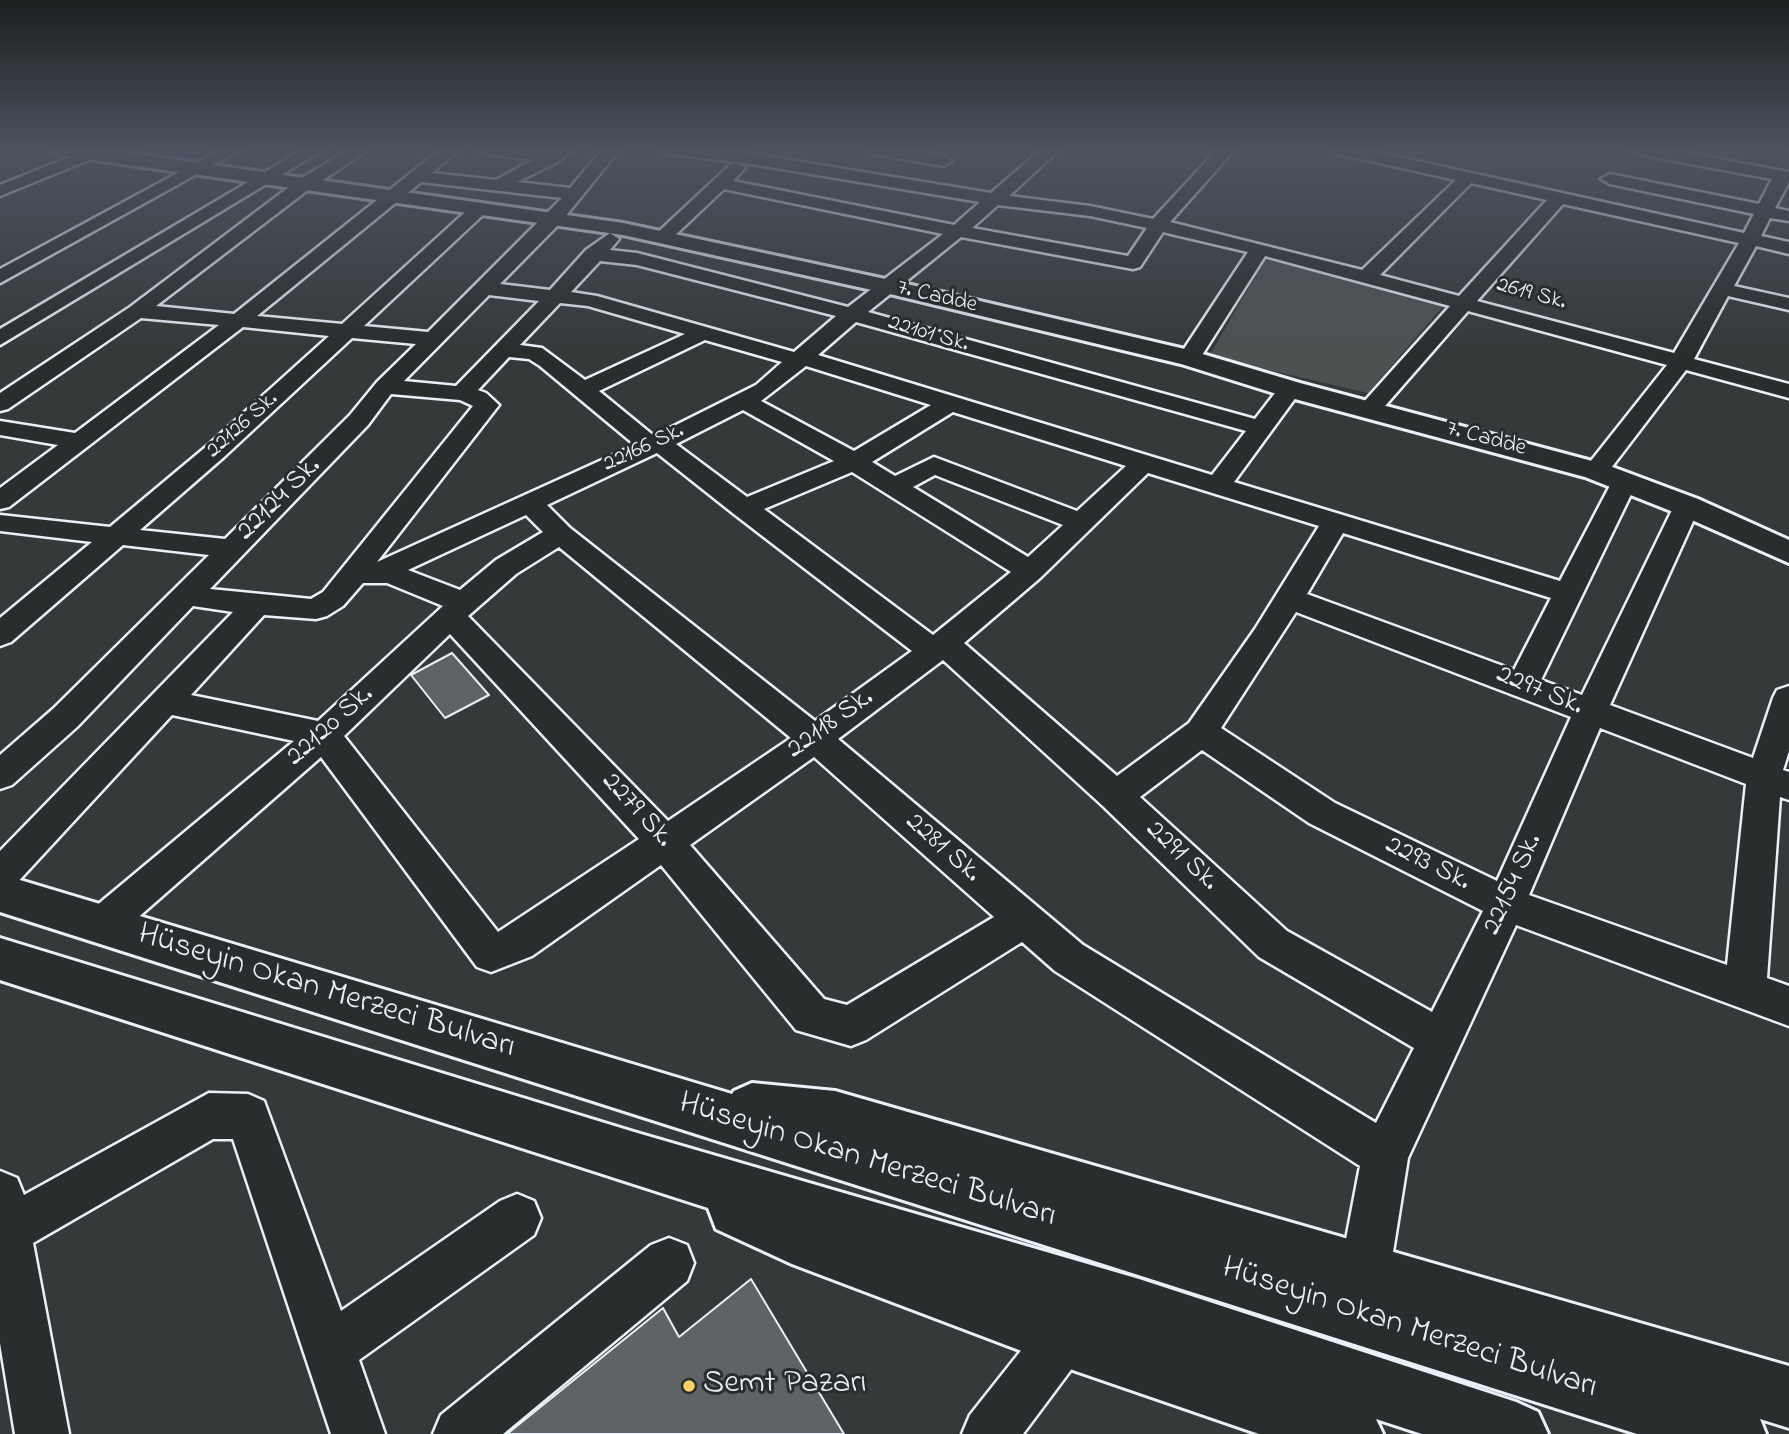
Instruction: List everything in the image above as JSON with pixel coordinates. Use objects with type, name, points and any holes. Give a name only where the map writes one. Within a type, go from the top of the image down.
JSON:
[{"type":"main road","name":"7. Cadde","points":[[531,216],[663,236],[1189,358],[1290,389],[1596,471],[1687,506],[1789,553]]},
{"type":"main road","name":"Hüseyin Okan Merzeci Bulvarı","points":[[0,893],[1352,1311],[1734,1434]]},
{"type":"main road","points":[[1,960],[634,1159],[1139,1309],[1517,1434]]},
{"type":"main road","points":[[666,1100],[835,1117],[1789,1397]]},
{"type":"main road","points":[[634,1159],[792,1236],[1064,1337],[1351,1434]]},
{"type":"street","points":[[0,277],[110,216]]},
{"type":"street","points":[[0,338],[202,216]]},
{"type":"street","points":[[0,404],[136,311],[262,216]]},
{"type":"street","points":[[0,501],[239,320],[366,216]]},
{"type":"street","name":"22126 Sk.","points":[[0,635],[120,535],[471,216]]},
{"type":"street","name":"22124 Sk.","points":[[0,775],[65,718],[359,420],[385,387],[557,216]]},
{"type":"street","points":[[663,236],[686,216]]},
{"type":"street","points":[[886,216],[1133,263],[1166,216]]},
{"type":"street","name":"22166 Sk.","points":[[365,574],[530,503],[764,390],[852,314],[890,287],[975,216]]},
{"type":"street","name":"2619 Sk.","points":[[1114,216],[1260,249],[1789,391]]},
{"type":"street","points":[[1366,278],[1429,216]]},
{"type":"street","points":[[1370,409],[1542,216]]},
{"type":"street","points":[[1643,216],[1789,248]]},
{"type":"street","points":[[1596,471],[1680,363],[1762,216]]},
{"type":"street","points":[[462,393],[593,254],[623,229]]},
{"type":"street","points":[[1189,358],[1260,249]]},
{"type":"street","name":"22101 Sk.","points":[[593,254],[636,259],[852,314],[1261,428]]},
{"type":"street","points":[[485,289],[590,300],[800,358],[1146,461],[1566,593]]},
{"type":"street","points":[[1722,289],[1789,304]]},
{"type":"street","points":[[136,311],[434,339]]},
{"type":"street","points":[[582,390],[674,349],[704,332]]},
{"type":"street","name":"2291 Sk.","points":[[504,350],[534,353],[655,444],[938,647],[1116,796],[1273,944],[1441,1040]]},
{"type":"street","points":[[186,595],[257,606],[316,609],[365,574],[379,538],[487,405],[478,398],[462,393],[385,387]]},
{"type":"street","points":[[1219,484],[1290,389]]},
{"type":"street","points":[[744,401],[895,486],[1030,571]]},
{"type":"street","points":[[744,508],[854,462],[952,402]]},
{"type":"street","points":[[0,428],[80,440]]},
{"type":"street","name":"22118 Sk.","points":[[324,735],[491,954],[518,943],[815,739],[938,647],[1030,571],[1146,461]]},
{"type":"street","points":[[895,486],[934,465],[1082,522]]},
{"type":"street","points":[[1522,685],[1623,482]]},
{"type":"street","name":"2281 Sk.","points":[[530,503],[560,534],[815,739],[1069,958],[1385,1155]]},
{"type":"street","name":"22154 Sk.","points":[[1365,1271],[1385,1155],[1506,904],[1590,712],[1687,506]]},
{"type":"street","points":[[1116,796],[1201,732],[1337,520]]},
{"type":"street","points":[[0,523],[232,549]]},
{"type":"street","name":"22120 Sk.","points":[[104,923],[324,735],[457,610],[506,568],[560,534]]},
{"type":"street","points":[[365,574],[390,574],[457,610]]},
{"type":"street","name":"2297 Sk.","points":[[1289,598],[1777,781]]},
{"type":"street","points":[[0,876],[257,606]]},
{"type":"street","name":"2279 Sk.","points":[[457,610],[664,841],[811,1016],[851,1026],[1024,920]]},
{"type":"street","points":[[1745,990],[1789,698]]},
{"type":"street","points":[[167,702],[324,735]]},
{"type":"street","name":"2293 Sk.","points":[[1201,732],[1322,813],[1506,904],[1789,1006]]},
{"type":"street","points":[[42,1434],[2,1220],[209,1116],[248,1117],[358,1434]]},
{"type":"street","points":[[330,1350],[517,1218]]},
{"type":"street","points":[[460,1434],[669,1263]]},
{"type":"street","points":[[989,1434],[1064,1337]]},
{"type":"shaded area","points":[[1266,258],[1444,305],[1368,393],[1218,358],[1211,353]]},
{"type":"building","points":[[452,653],[489,695],[445,718],[411,675]]},
{"type":"building","name":"Semt Pazarı","points":[[751,1279],[844,1434],[507,1434],[663,1308],[679,1337]]},
{"type":"place","name":"Semt Pazarı","points":[[689,1386]]}]
